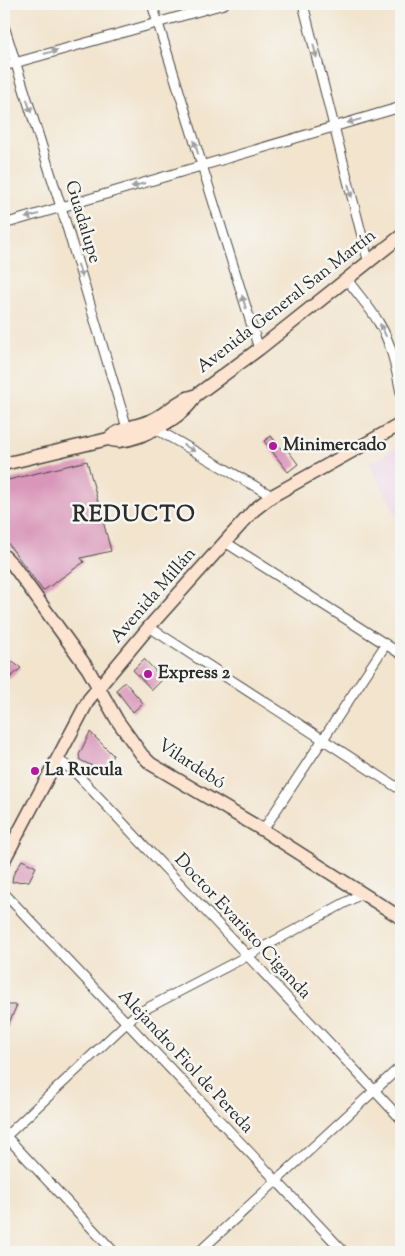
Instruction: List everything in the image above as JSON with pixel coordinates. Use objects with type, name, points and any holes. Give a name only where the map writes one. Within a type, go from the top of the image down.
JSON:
[{"type":"main road","name":"Avenida General San Martín","points":[[108,439],[116,431],[170,421],[191,405],[194,396],[401,236]]},
{"type":"main road","name":"Avenida General San Martín","points":[[4,464],[108,439],[119,441],[155,424]]},
{"type":"main road","name":"Avenida Millán","points":[[4,860],[89,699],[149,627],[254,510],[272,496],[401,424]]},
{"type":"main road","name":"Vilardebó","points":[[4,556],[13,565],[88,669],[117,720],[142,755],[151,764],[263,830],[401,918]]},
{"type":"street","points":[[152,4],[258,348]]},
{"type":"street","points":[[4,66],[224,4]]},
{"type":"street","points":[[303,4],[367,256],[370,260]]},
{"type":"street","name":"Guadalupe","points":[[4,26],[127,428]]},
{"type":"street","points":[[4,224],[401,107]]},
{"type":"street","points":[[347,279],[379,321],[385,333],[392,353],[401,393]]},
{"type":"street","points":[[155,424],[272,496]]},
{"type":"street","points":[[225,542],[401,654]]},
{"type":"street","points":[[149,627],[401,790]]},
{"type":"street","points":[[263,830],[386,644]]},
{"type":"street","name":"Doctor Evaristo Ciganda","points":[[57,759],[74,772],[401,1119]]},
{"type":"street","name":"Alejandro Fiol de Pereda","points":[[4,893],[344,1252]]},
{"type":"street","points":[[114,1252],[5,1136],[136,1014],[363,893]]},
{"type":"street","points":[[199,1252],[401,1066]]},
{"type":"shaded area","points":[[401,445],[401,523],[369,464]]},
{"type":"building","points":[[271,436],[283,451],[286,448],[298,464],[288,472],[264,441]]},
{"type":"building","points":[[87,461],[111,551],[81,558],[84,562],[43,591],[4,538],[4,481]]},
{"type":"building","points":[[4,656],[21,668],[4,683]]},
{"type":"building","name":"Express 2","points":[[144,659],[163,679],[152,690],[133,670]]},
{"type":"building","points":[[125,682],[143,703],[133,712],[116,690]]},
{"type":"building","points":[[90,732],[113,755],[104,772],[80,760],[79,755]]},
{"type":"building","points":[[22,860],[36,867],[29,881],[12,882],[13,875]]},
{"type":"building","points":[[4,1005],[17,1005],[4,1034]]},
{"type":"place","name":"Minimercado","points":[[273,446]]},
{"type":"place","name":"Express 2","points":[[148,674]]},
{"type":"place","name":"La Rucula","points":[[35,771]]},
{"type":"district","name":"REDUCTO","points":[[134,516]]}]
